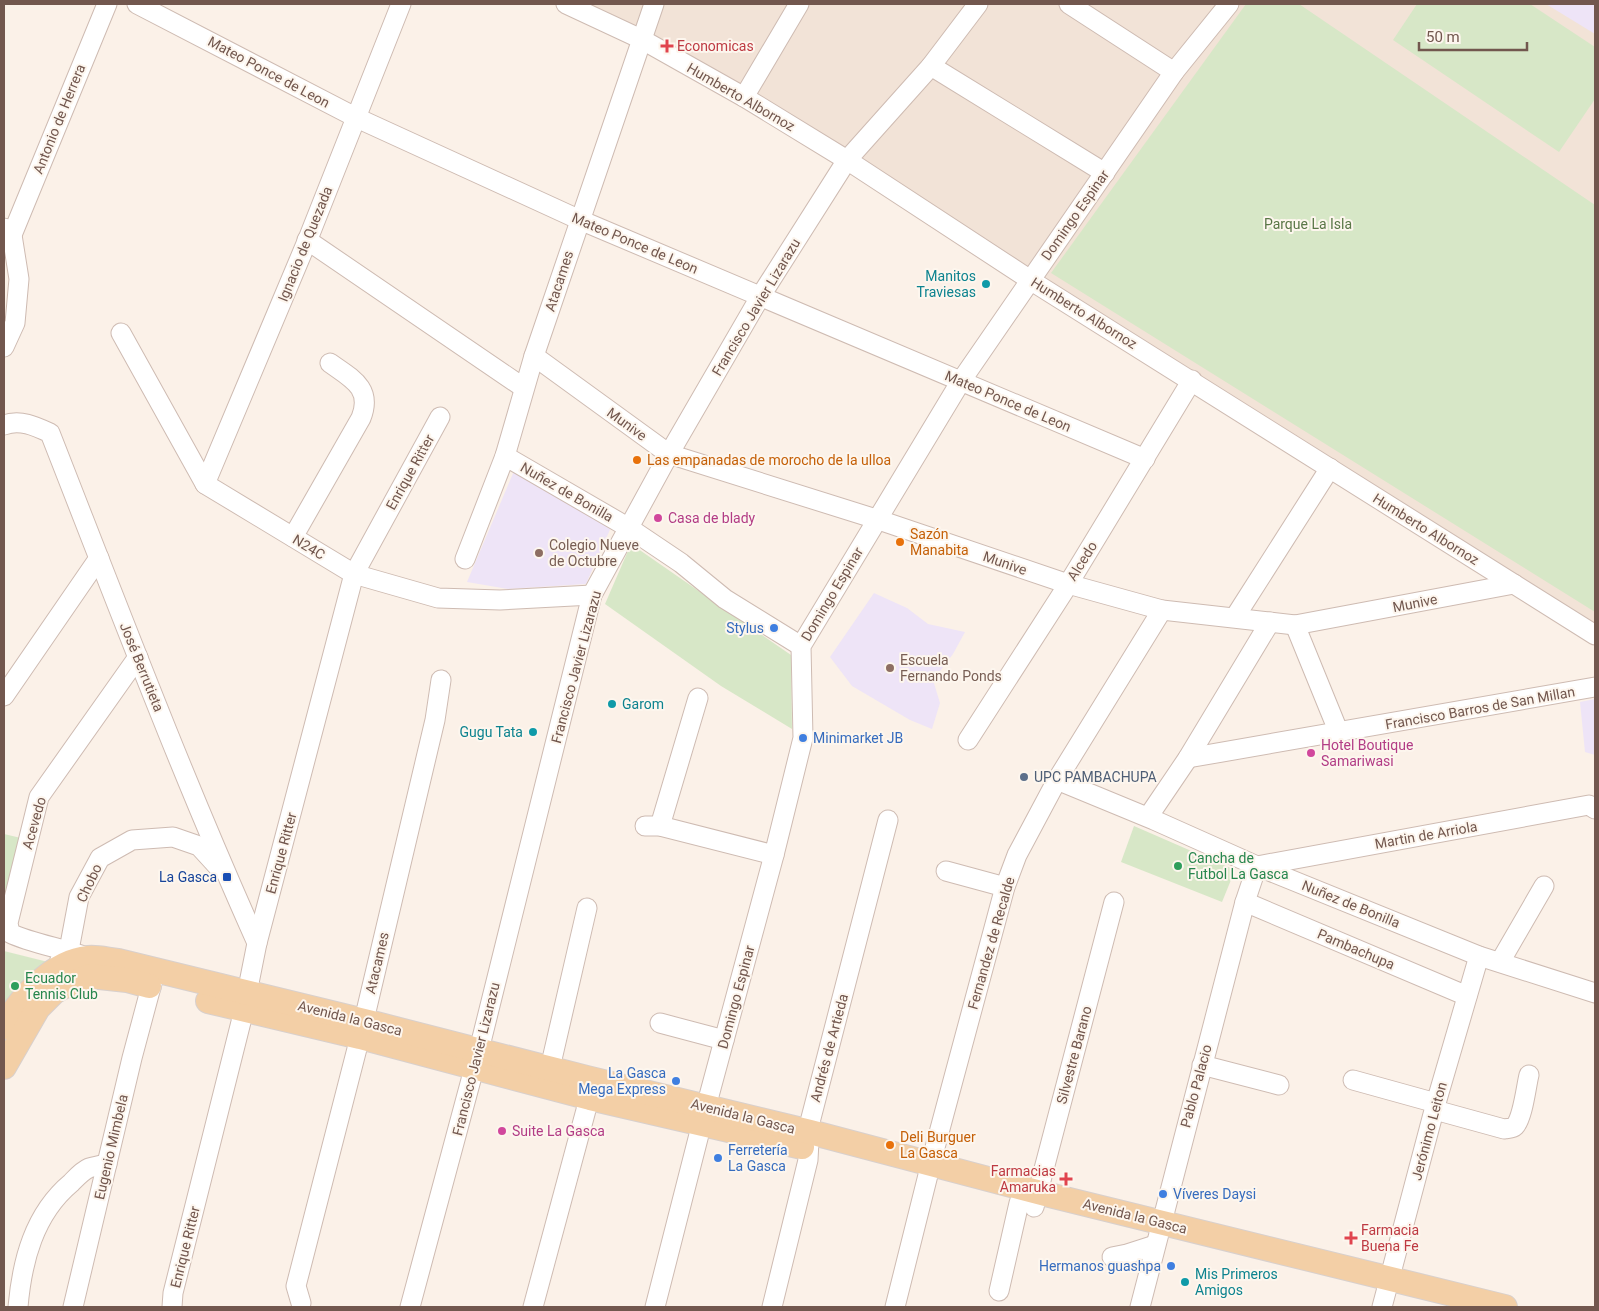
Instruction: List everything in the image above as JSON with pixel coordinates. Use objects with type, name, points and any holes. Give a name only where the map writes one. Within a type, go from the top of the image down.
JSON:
[{"type":"main road","name":"Avenida la Gasca","points":[[4,1027],[26,996],[40,982],[62,967],[80,959],[79,954],[118,961],[153,979],[361,1029],[592,1089],[809,1140],[929,1171],[1158,1235],[1277,1258],[1386,1292],[1445,1307]]},
{"type":"main road","name":"Avenida la Gasca","points":[[4,1067],[38,1008],[54,992],[90,976],[127,980],[153,979]]},
{"type":"main road","name":"Avenida la Gasca","points":[[476,1059],[550,1068],[592,1089]]},
{"type":"main road","name":"Avenida la Gasca","points":[[1386,1292],[1505,1307]]},
{"type":"street","name":"Antonio de Herrera","points":[[8,231],[106,4]]},
{"type":"street","name":"Mateo Ponce de Leon","points":[[137,4],[356,118],[580,220],[1144,459]]},
{"type":"street","name":"Ignacio de Quezada","points":[[205,484],[307,240],[402,4]]},
{"type":"street","name":"Humberto Albornoz","points":[[566,4],[641,39],[744,97],[847,160],[1030,280],[1595,634]]},
{"type":"street","name":"Atacames","points":[[465,559],[505,456],[534,356],[654,4]]},
{"type":"street","points":[[744,97],[799,4]]},
{"type":"street","name":"Francisco Javier Lizarazu","points":[[410,1307],[476,1059],[592,595],[669,454],[760,297],[847,160],[931,66],[978,4]]},
{"type":"street","points":[[1069,4],[1174,72]]},
{"type":"street","name":"Domingo Espinar","points":[[654,1307],[774,855],[803,738],[801,646],[961,381],[1174,72],[1229,4]]},
{"type":"street","points":[[931,66],[1105,173]]},
{"type":"street","points":[[4,347],[15,323],[19,279],[8,231]]},
{"type":"street","points":[[307,240],[524,388]]},
{"type":"street","name":"N24C","points":[[121,333],[205,484],[354,574],[438,598],[500,600],[592,595]]},
{"type":"street","name":"Munive","points":[[534,356],[669,454],[876,519],[1068,584],[1162,610],[1295,625],[1514,584]]},
{"type":"street","points":[[293,537],[365,409],[365,400],[358,382],[330,363]]},
{"type":"street","name":"Alcedo","points":[[968,740],[1068,584],[1192,380]]},
{"type":"street","name":"Enrique Ritter","points":[[172,1307],[245,1002],[257,943],[354,574],[440,417]]},
{"type":"street","name":"José Berrutieta","points":[[4,425],[10,423],[32,424],[50,433],[227,877],[257,943]]},
{"type":"street","name":"Nuñez de Bonilla","points":[[505,456],[629,528],[681,563],[725,599],[801,646]]},
{"type":"street","points":[[1235,618],[1330,468]]},
{"type":"street","points":[[4,696],[99,558]]},
{"type":"street","name":"Fernandez de Recalde","points":[[895,1307],[929,1171],[1005,887],[1017,855],[1057,780],[1162,610]]},
{"type":"street","points":[[1148,817],[1188,758],[1270,622]]},
{"type":"street","points":[[1295,625],[1339,733]]},
{"type":"street","name":"Acevedo","points":[[79,954],[18,937],[10,933],[8,923],[39,797],[138,657]]},
{"type":"street","name":"Atacames","points":[[301,1303],[296,1286],[361,1029],[435,720],[440,680]]},
{"type":"street","name":"Francisco Barros de San Millan","points":[[1188,758],[1595,687]]},
{"type":"street","points":[[698,698],[652,826],[774,855]]},
{"type":"street","name":"Nuñez de Bonilla","points":[[1057,780],[1148,817],[1256,866],[1479,956],[1595,993]]},
{"type":"street","name":"Martin de Arriola","points":[[1256,866],[1593,802]]},
{"type":"street","name":"Andrés de Artieda","points":[[772,1307],[808,1160],[810,1122],[888,820]]},
{"type":"street","name":"Chobo","points":[[79,954],[79,896],[100,858],[132,840],[174,837],[199,846],[227,877]]},
{"type":"street","name":"Pablo Palacio","points":[[1140,1307],[1202,1065],[1256,866]]},
{"type":"street","points":[[946,871],[1005,887]]},
{"type":"street","points":[[1500,962],[1544,886]]},
{"type":"street","name":"Silvestre Barano","points":[[999,1291],[1030,1200],[1114,902]]},
{"type":"street","name":"Pambachupa","points":[[1245,902],[1467,996]]},
{"type":"street","points":[[550,1068],[587,908]]},
{"type":"street","name":"Jerónimo Leiton","points":[[1386,1292],[1435,1107],[1479,956]]},
{"type":"street","name":"Eugenio Mimbela","points":[[73,1307],[132,1058],[153,979]]},
{"type":"street","points":[[660,1022],[724,1040]]},
{"type":"street","points":[[1202,1065],[1278,1085]]},
{"type":"street","points":[[1352,1080],[1504,1128],[1511,1128],[1516,1126],[1520,1118],[1529,1075]]},
{"type":"street","points":[[533,1307],[592,1089]]},
{"type":"street","points":[[18,1307],[30,1246],[38,1224],[49,1204],[87,1169],[107,1164]]},
{"type":"street","points":[[1112,1257],[1127,1254],[1158,1235]]},
{"type":"shaded area","points":[[566,4],[1595,4],[1595,634],[847,160]]},
{"type":"shaded area","points":[[1546,4],[1595,4],[1595,34]]},
{"type":"shaded area","name":"Colegio Nueve de Octubre","points":[[514,471],[612,525],[586,584],[508,589],[467,582]]},
{"type":"shaded area","name":"Escuela Fernando Ponds","points":[[874,593],[907,608],[928,624],[965,632],[953,654],[933,680],[940,703],[932,729],[910,720],[852,686],[830,657]]},
{"type":"shaded area","points":[[1595,699],[1595,755],[1585,752],[1580,702]]},
{"type":"green space","name":"Parque La Isla","points":[[1246,4],[1299,4],[1595,205],[1595,612],[1051,273]]},
{"type":"green space","points":[[1417,4],[1530,4],[1595,47],[1595,99],[1559,152],[1393,40]]},
{"type":"green space","points":[[631,544],[791,655],[792,729],[721,686],[605,604]]},
{"type":"green space","name":"Cancha de Futbol La Gasca","points":[[1134,826],[1235,870],[1222,902],[1121,862]]},
{"type":"green space","points":[[4,834],[21,838],[4,917]]},
{"type":"green space","name":"Ecuador Tennis Club","points":[[4,951],[48,962],[4,1011]]},
{"type":"place","name":"Economicas","points":[[667,46]]},
{"type":"place","name":"Manitos Traviesas","points":[[986,284]]},
{"type":"place","name":"Las empanadas de morocho de la ulloa","points":[[637,460]]},
{"type":"place","name":"Casa de blady","points":[[658,518]]},
{"type":"place","name":"Sazón Manabita","points":[[900,542]]},
{"type":"place","name":"Colegio Nueve de Octubre","points":[[539,553]]},
{"type":"place","name":"Stylus","points":[[774,628]]},
{"type":"place","name":"Escuela Fernando Ponds","points":[[890,668]]},
{"type":"place","name":"Garom","points":[[612,704]]},
{"type":"place","name":"Gugu Tata","points":[[533,732]]},
{"type":"place","name":"Minimarket JB","points":[[803,738]]},
{"type":"place","name":"Hotel Boutique Samariwasi","points":[[1311,753]]},
{"type":"place","name":"UPC PAMBACHUPA","points":[[1024,777]]},
{"type":"place","name":"Cancha de Futbol La Gasca","points":[[1178,866]]},
{"type":"place","name":"La Gasca","points":[[227,877]]},
{"type":"place","name":"Ecuador Tennis Club","points":[[15,986]]},
{"type":"place","name":"La Gasca Mega Express","points":[[676,1081]]},
{"type":"place","name":"Suite La Gasca","points":[[502,1131]]},
{"type":"place","name":"Deli Burguer La Gasca","points":[[890,1145]]},
{"type":"place","name":"Ferretería La Gasca","points":[[718,1158]]},
{"type":"place","name":"Farmacias Amaruka","points":[[1066,1179]]},
{"type":"place","name":"Víveres Daysi","points":[[1163,1194]]},
{"type":"place","name":"Farmacia Buena Fe","points":[[1351,1238]]},
{"type":"place","name":"Hermanos guashpa","points":[[1171,1266]]},
{"type":"place","name":"Mis Primeros Amigos","points":[[1185,1282]]}]
